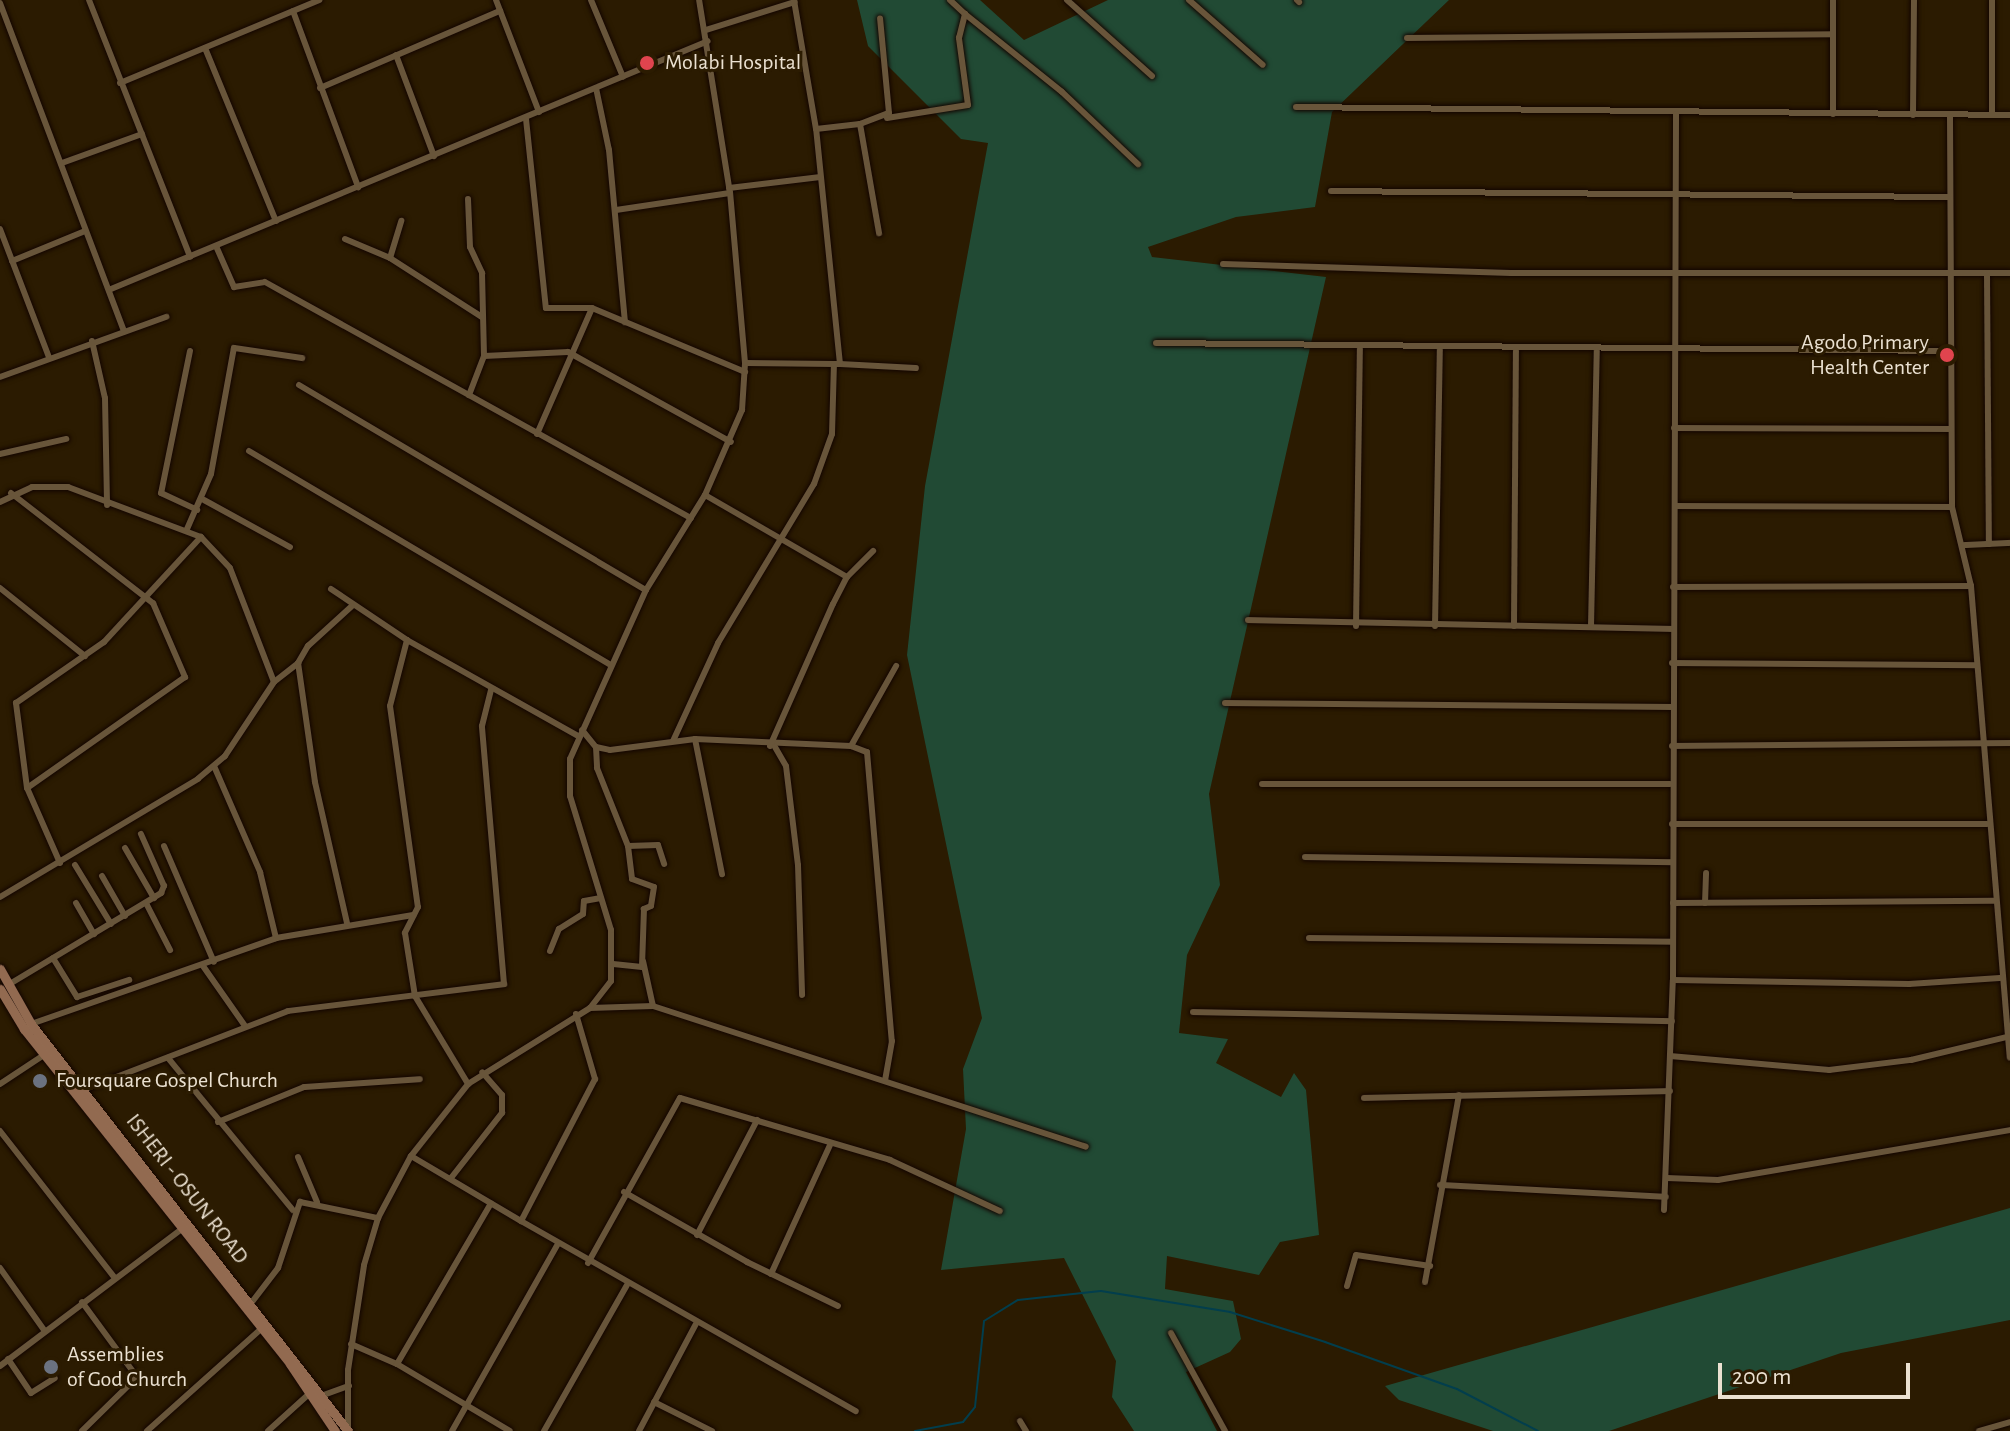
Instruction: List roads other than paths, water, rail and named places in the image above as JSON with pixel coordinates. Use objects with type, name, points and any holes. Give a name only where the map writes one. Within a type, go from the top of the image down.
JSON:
[{"type":"main road","name":"ISHERI - OSUN ROAD","points":[[0,969],[4,987],[31,1024],[252,1302],[348,1431]]},
{"type":"main road","points":[[4,987],[44,1055],[262,1328],[335,1431]]},
{"type":"street","points":[[102,0],[90,2],[190,257]]},
{"type":"street","points":[[120,83],[319,0]]},
{"type":"street","points":[[496,0],[539,112]]},
{"type":"street","points":[[591,0],[623,77]]},
{"type":"street","points":[[590,1008],[605,993],[613,964],[601,898],[568,778],[580,733],[646,590],[705,495],[731,442],[745,368],[730,190],[699,0]]},
{"type":"street","points":[[950,0],[1062,92],[1138,164]]},
{"type":"street","points":[[1067,0],[1152,76]]},
{"type":"street","points":[[1189,0],[1263,65]]},
{"type":"street","points":[[1833,0],[1833,114]]},
{"type":"street","points":[[1913,115],[1914,0]]},
{"type":"street","points":[[1992,0],[1992,115]]},
{"type":"street","points":[[673,741],[718,643],[781,542],[827,456],[837,364],[816,129],[795,1],[706,30]]},
{"type":"street","points":[[0,3],[85,231],[111,289],[124,331]]},
{"type":"street","points":[[293,11],[358,187]]},
{"type":"street","points":[[320,88],[500,11]]},
{"type":"street","points":[[816,129],[968,105],[959,38],[965,14]]},
{"type":"street","points":[[880,18],[887,118]]},
{"type":"street","points":[[1407,38],[1832,34]]},
{"type":"street","points":[[111,289],[708,41]]},
{"type":"street","points":[[205,48],[276,221]]},
{"type":"street","points":[[396,55],[434,156]]},
{"type":"street","points":[[596,88],[616,210],[625,322]]},
{"type":"street","points":[[1296,107],[1676,114],[2010,115]]},
{"type":"street","points":[[1664,1210],[1673,980],[1670,784],[1675,506],[1676,114]]},
{"type":"street","points":[[1950,117],[1952,507],[1964,545],[1971,586],[1980,745],[2010,1057]]},
{"type":"street","points":[[526,119],[544,305],[592,308],[745,368],[837,364],[916,368]]},
{"type":"street","points":[[860,124],[879,233]]},
{"type":"street","points":[[62,163],[142,134]]},
{"type":"street","points":[[616,210],[820,177]]},
{"type":"street","points":[[1331,191],[1950,197]]},
{"type":"street","points":[[468,199],[484,356],[469,395]]},
{"type":"street","points":[[390,258],[401,221]]},
{"type":"street","points":[[0,229],[49,357]]},
{"type":"street","points":[[12,261],[85,231]]},
{"type":"street","points":[[345,239],[390,258],[482,317]]},
{"type":"street","points":[[216,246],[234,287],[265,282],[691,518]]},
{"type":"street","points":[[1223,264],[1674,275],[2010,273]]},
{"type":"street","points":[[1987,274],[1989,544]]},
{"type":"street","points":[[537,434],[575,356],[592,308]]},
{"type":"street","points":[[0,377],[92,341],[166,317]]},
{"type":"street","points":[[92,341],[105,398],[107,505]]},
{"type":"street","points":[[1156,343],[1516,351],[1952,351]]},
{"type":"street","points":[[187,529],[204,500],[234,348],[302,358]]},
{"type":"street","points":[[1356,626],[1360,349]]},
{"type":"street","points":[[1435,626],[1440,350]]},
{"type":"street","points":[[190,351],[161,493],[197,510]]},
{"type":"street","points":[[1514,626],[1516,351]]},
{"type":"street","points":[[1591,626],[1597,351]]},
{"type":"street","points":[[484,356],[575,356],[731,442]]},
{"type":"street","points":[[299,385],[646,590]]},
{"type":"street","points":[[1674,428],[1950,429]]},
{"type":"street","points":[[0,454],[66,439]]},
{"type":"street","points":[[249,451],[611,665]]},
{"type":"street","points":[[0,502],[11,493],[46,485],[187,529],[201,537],[230,568],[274,682]]},
{"type":"street","points":[[11,493],[146,598],[166,622],[185,677],[27,788]]},
{"type":"street","points":[[705,495],[781,542],[847,577]]},
{"type":"street","points":[[204,500],[290,547]]},
{"type":"street","points":[[1675,506],[1952,507]]},
{"type":"street","points":[[60,863],[27,788],[16,703],[85,656],[146,598],[201,537]]},
{"type":"street","points":[[1964,545],[2010,543]]},
{"type":"street","points":[[773,746],[847,577],[873,551]]},
{"type":"street","points":[[1673,587],[1971,586]]},
{"type":"street","points":[[0,588],[85,656]]},
{"type":"street","points":[[331,589],[352,606],[407,640],[491,689],[580,733],[596,747],[695,739],[773,746],[851,746],[867,752],[892,1041],[885,1080]]},
{"type":"street","points":[[0,897],[214,766],[274,682],[298,663],[308,646],[352,606]]},
{"type":"street","points":[[1248,620],[1356,626],[1672,629]]},
{"type":"street","points":[[407,640],[390,706],[418,907],[405,933],[415,996],[468,1084]]},
{"type":"street","points":[[298,663],[315,782],[347,923]]},
{"type":"street","points":[[1672,663],[1977,665]]},
{"type":"street","points":[[851,746],[896,666]]},
{"type":"street","points":[[85,1089],[288,1011],[498,986],[506,979],[482,726],[491,689]]},
{"type":"street","points":[[1225,703],[1671,707]]},
{"type":"street","points":[[695,739],[722,874]]},
{"type":"street","points":[[1672,746],[2010,743]]},
{"type":"street","points":[[773,746],[786,766],[798,865],[802,995]]},
{"type":"street","points":[[596,747],[597,768],[628,846],[632,879],[654,887],[651,906],[644,909],[643,961],[653,1006]]},
{"type":"street","points":[[214,766],[260,872],[276,938]]},
{"type":"street","points":[[1262,784],[1670,784]]},
{"type":"street","points":[[1672,824],[1987,824]]},
{"type":"street","points":[[4,987],[154,898],[164,886],[141,834]]},
{"type":"street","points":[[628,846],[658,845],[664,864]]},
{"type":"street","points":[[164,846],[214,962]]},
{"type":"street","points":[[125,848],[154,898]]},
{"type":"street","points":[[1305,857],[1671,862]]},
{"type":"street","points":[[75,865],[111,924]]},
{"type":"street","points":[[1705,903],[1706,873]]},
{"type":"street","points":[[102,876],[125,916]]},
{"type":"street","points":[[550,951],[559,929],[583,914],[584,901],[601,898]]},
{"type":"street","points":[[1673,903],[1994,901]]},
{"type":"street","points":[[76,903],[94,934]]},
{"type":"street","points":[[146,903],[170,950]]},
{"type":"street","points":[[31,1024],[276,938],[347,923],[413,915]]},
{"type":"street","points":[[1309,938],[1672,942]]},
{"type":"street","points":[[53,958],[77,997],[129,980]]},
{"type":"street","points":[[613,964],[637,971],[643,961]]},
{"type":"street","points":[[203,966],[245,1026]]},
{"type":"street","points":[[1673,980],[1909,984],[2000,978]]},
{"type":"street","points":[[348,1431],[351,1344],[378,1218],[411,1156],[468,1084],[482,1072],[590,1008],[653,1006],[1086,1147]]},
{"type":"street","points":[[1193,1012],[1672,1021]]},
{"type":"street","points":[[521,1221],[595,1079],[576,1014]]},
{"type":"street","points":[[1670,1056],[1829,1070],[1911,1060],[2007,1037]]},
{"type":"street","points":[[0,1084],[44,1055]]},
{"type":"street","points":[[168,1058],[293,1210]]},
{"type":"street","points":[[451,1178],[502,1113],[502,1095],[482,1072]]},
{"type":"street","points":[[218,1122],[304,1087],[420,1079]]},
{"type":"street","points":[[1364,1098],[1670,1091]]},
{"type":"street","points":[[1425,1282],[1430,1266],[1440,1185],[1452,1155],[1459,1095]]},
{"type":"street","points":[[588,1263],[624,1192],[680,1098],[918,1171],[1000,1211]]},
{"type":"street","points":[[697,1235],[757,1120]]},
{"type":"street","points":[[1667,1178],[1718,1180],[2010,1130]]},
{"type":"street","points":[[0,1131],[115,1278]]},
{"type":"street","points":[[771,1274],[831,1143]]},
{"type":"street","points":[[411,1156],[588,1263],[856,1411]]},
{"type":"street","points":[[298,1157],[317,1202]]},
{"type":"street","points":[[1440,1185],[1666,1197]]},
{"type":"street","points":[[624,1192],[697,1235],[838,1306]]},
{"type":"street","points":[[252,1302],[278,1268],[293,1210],[300,1202],[317,1202],[378,1218]]},
{"type":"street","points":[[397,1364],[491,1203]]},
{"type":"street","points":[[0,1366],[183,1228]]},
{"type":"street","points":[[452,1431],[558,1244]]},
{"type":"street","points":[[1347,1286],[1356,1255],[1430,1266]]},
{"type":"street","points":[[0,1268],[44,1330]]},
{"type":"street","points":[[544,1431],[627,1285]]},
{"type":"street","points":[[82,1302],[137,1377],[82,1431]]},
{"type":"street","points":[[639,1431],[696,1324]]},
{"type":"street","points":[[147,1431],[262,1328]]},
{"type":"street","points":[[1171,1333],[1225,1431]]},
{"type":"street","points":[[351,1344],[397,1364],[468,1403],[510,1431]]},
{"type":"street","points":[[8,1359],[31,1393],[55,1378]]},
{"type":"street","points":[[268,1431],[312,1396],[349,1386]]},
{"type":"street","points":[[654,1402],[712,1431]]},
{"type":"street","points":[[1020,1421],[1026,1431]]},
{"type":"street","points":[[1979,1431],[2010,1422]]},
{"type":"waterway","points":[[915,1431],[963,1422],[975,1407],[984,1321],[1018,1300],[1101,1291],[1230,1312],[1325,1342],[1457,1389],[1538,1431]]},
{"type":"place","name":"Molabi Hospital","points":[[647,63]]},
{"type":"place","name":"Agodo Primary Health Center","points":[[1947,355]]},
{"type":"place","name":"Foursquare Gospel Church","points":[[40,1081]]},
{"type":"place","name":"Assemblies of God Church","points":[[51,1367]]}]
